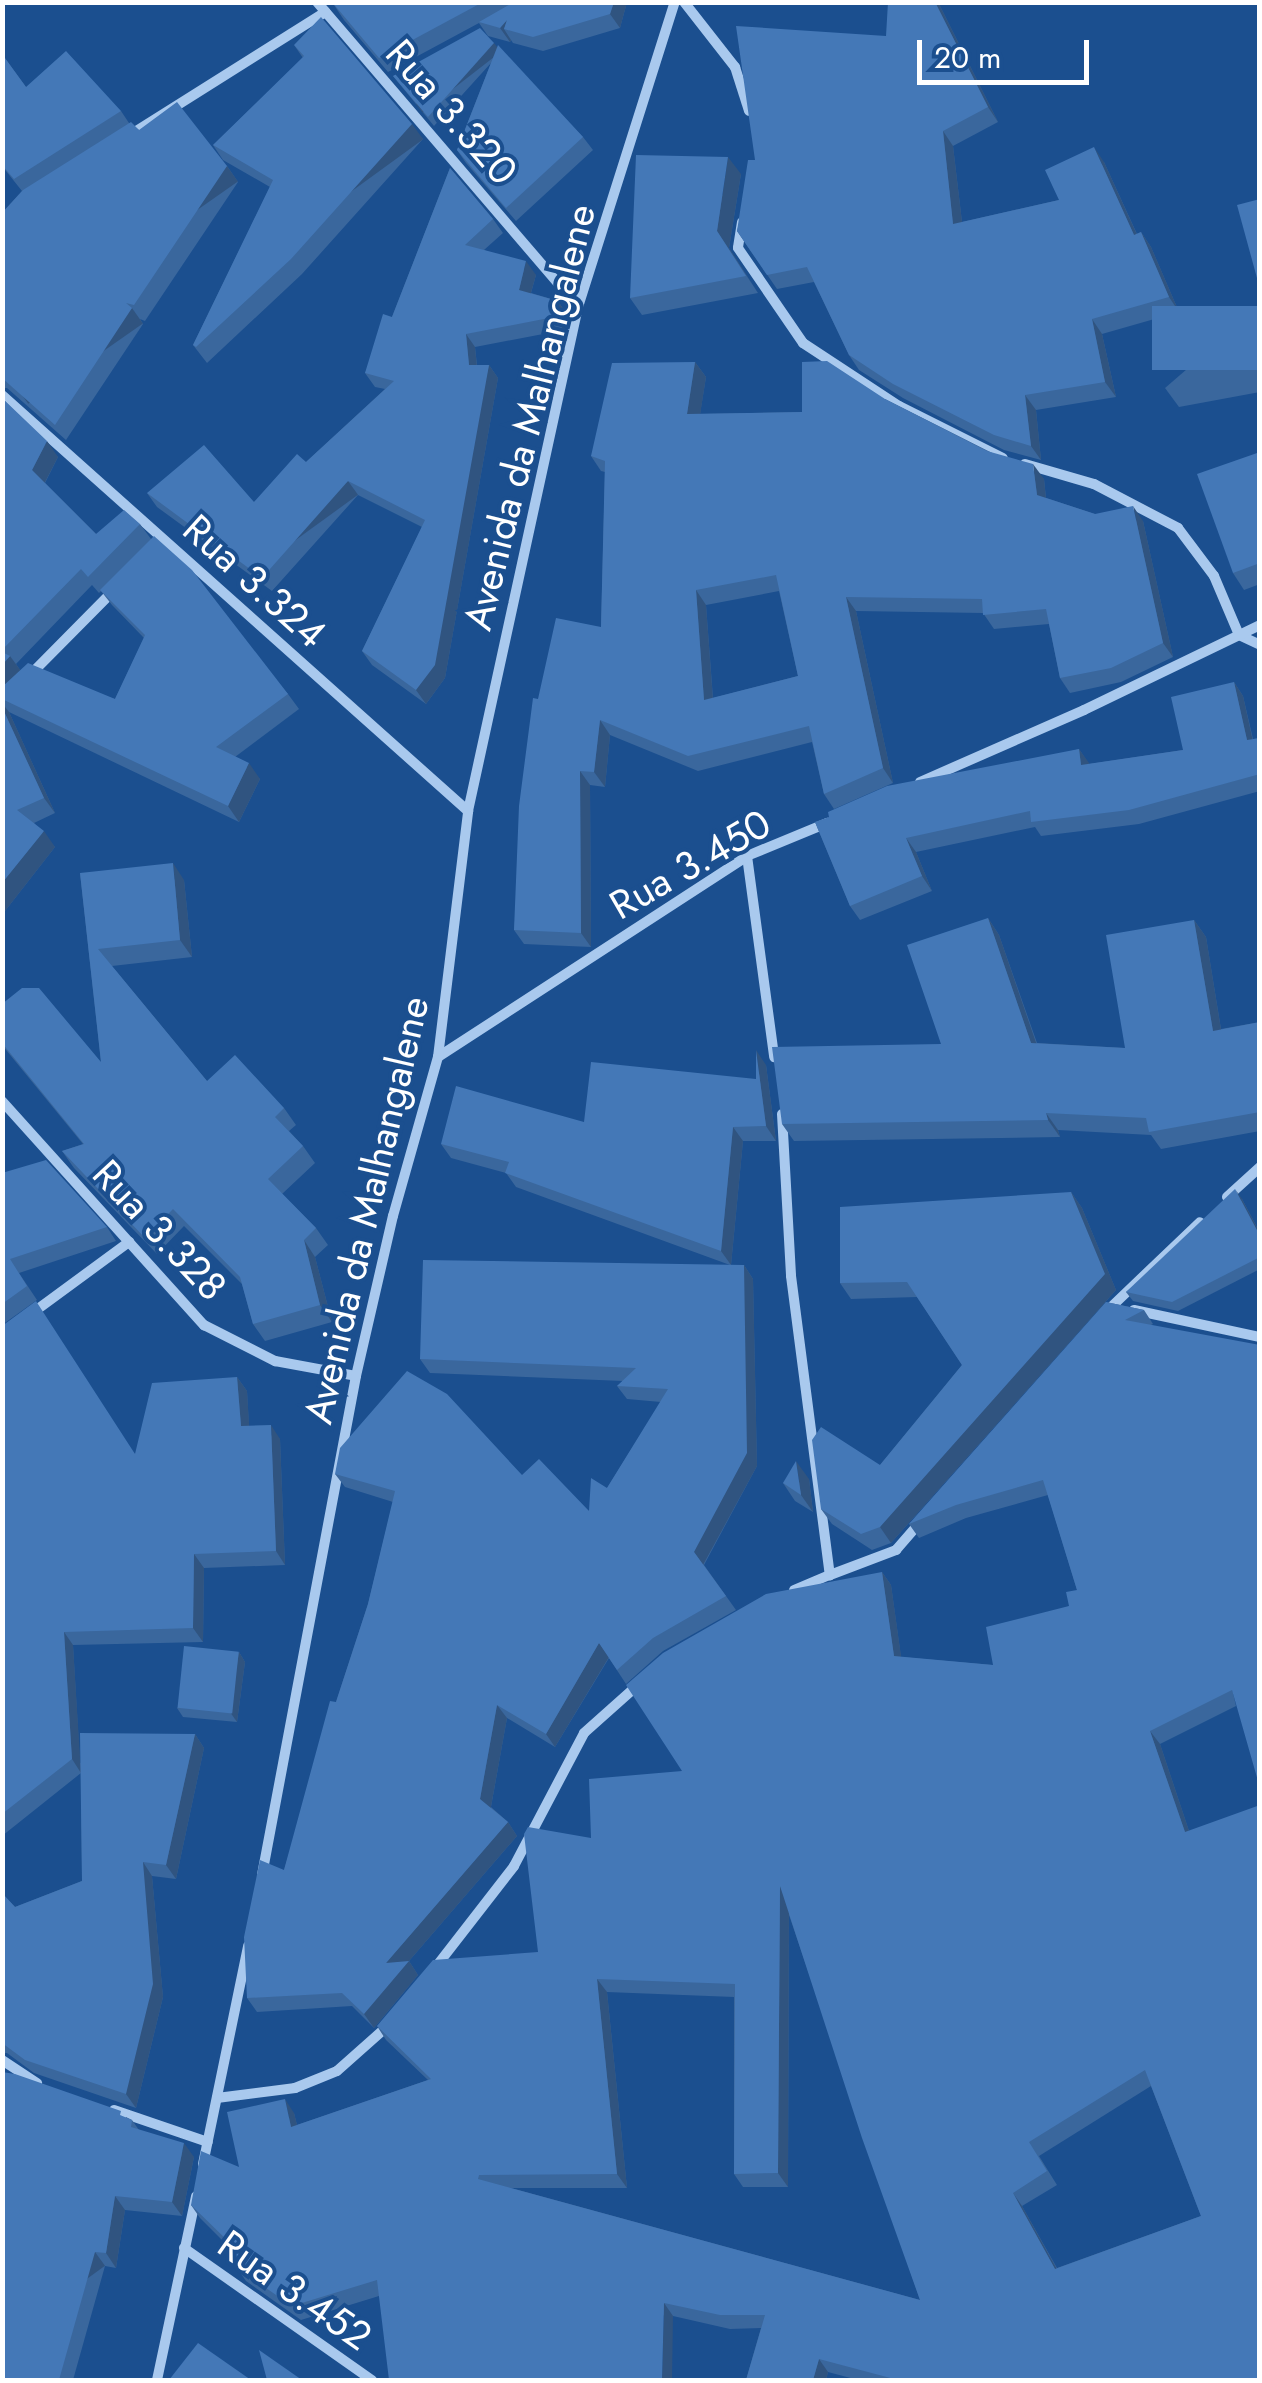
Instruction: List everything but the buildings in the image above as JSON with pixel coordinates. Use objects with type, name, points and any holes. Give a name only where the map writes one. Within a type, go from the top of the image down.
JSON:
[{"type":"street","name":"Avenida da Malhangalene","points":[[259,1887],[356,1376],[393,1216],[438,1057],[468,811],[578,307],[675,2]]},
{"type":"street","points":[[684,2],[735,67],[752,131]]},
{"type":"street","name":"Rua 3.320","points":[[321,7],[578,307]]},
{"type":"street","points":[[116,144],[321,7]]},
{"type":"street","points":[[388,82],[404,73]]},
{"type":"street","points":[[744,214],[738,248],[803,343],[899,406],[1001,458],[1094,484],[1178,528],[1214,576],[1239,635],[1260,645]]},
{"type":"street","name":"Rua 3.324","points":[[2,395],[468,811]]},
{"type":"street","points":[[151,554],[164,540]]},
{"type":"street","points":[[16,689],[124,581]]},
{"type":"street","points":[[906,788],[1084,710],[1260,625]]},
{"type":"street","name":"Rua 3.450","points":[[438,1057],[747,856],[835,820]]},
{"type":"street","points":[[747,856],[776,1069]]},
{"type":"street","name":"Rua 3.328","points":[[2,1101],[204,1325],[274,1361],[356,1376]]},
{"type":"street","points":[[781,1108],[791,1276],[830,1575]]},
{"type":"street","points":[[1219,1205],[1260,1167]]},
{"type":"street","points":[[1099,1320],[1206,1218]]},
{"type":"street","points":[[18,1324],[129,1242]]},
{"type":"street","points":[[1112,1306],[1260,1337]]},
{"type":"street","points":[[784,1592],[866,1565],[896,1550],[934,1506]]},
{"type":"street","points":[[431,1973],[514,1866],[584,1734],[653,1671]]},
{"type":"street","points":[[158,2380],[252,1926]]},
{"type":"street","points":[[217,2098],[295,2088],[336,2071],[368,2047],[394,2018]]},
{"type":"street","points":[[2,2060],[47,2087]]},
{"type":"street","points":[[2,2078],[30,2080]]},
{"type":"street","points":[[100,2106],[208,2142]]},
{"type":"street","name":"Rua 3.452","points":[[184,2248],[372,2380]]}]
